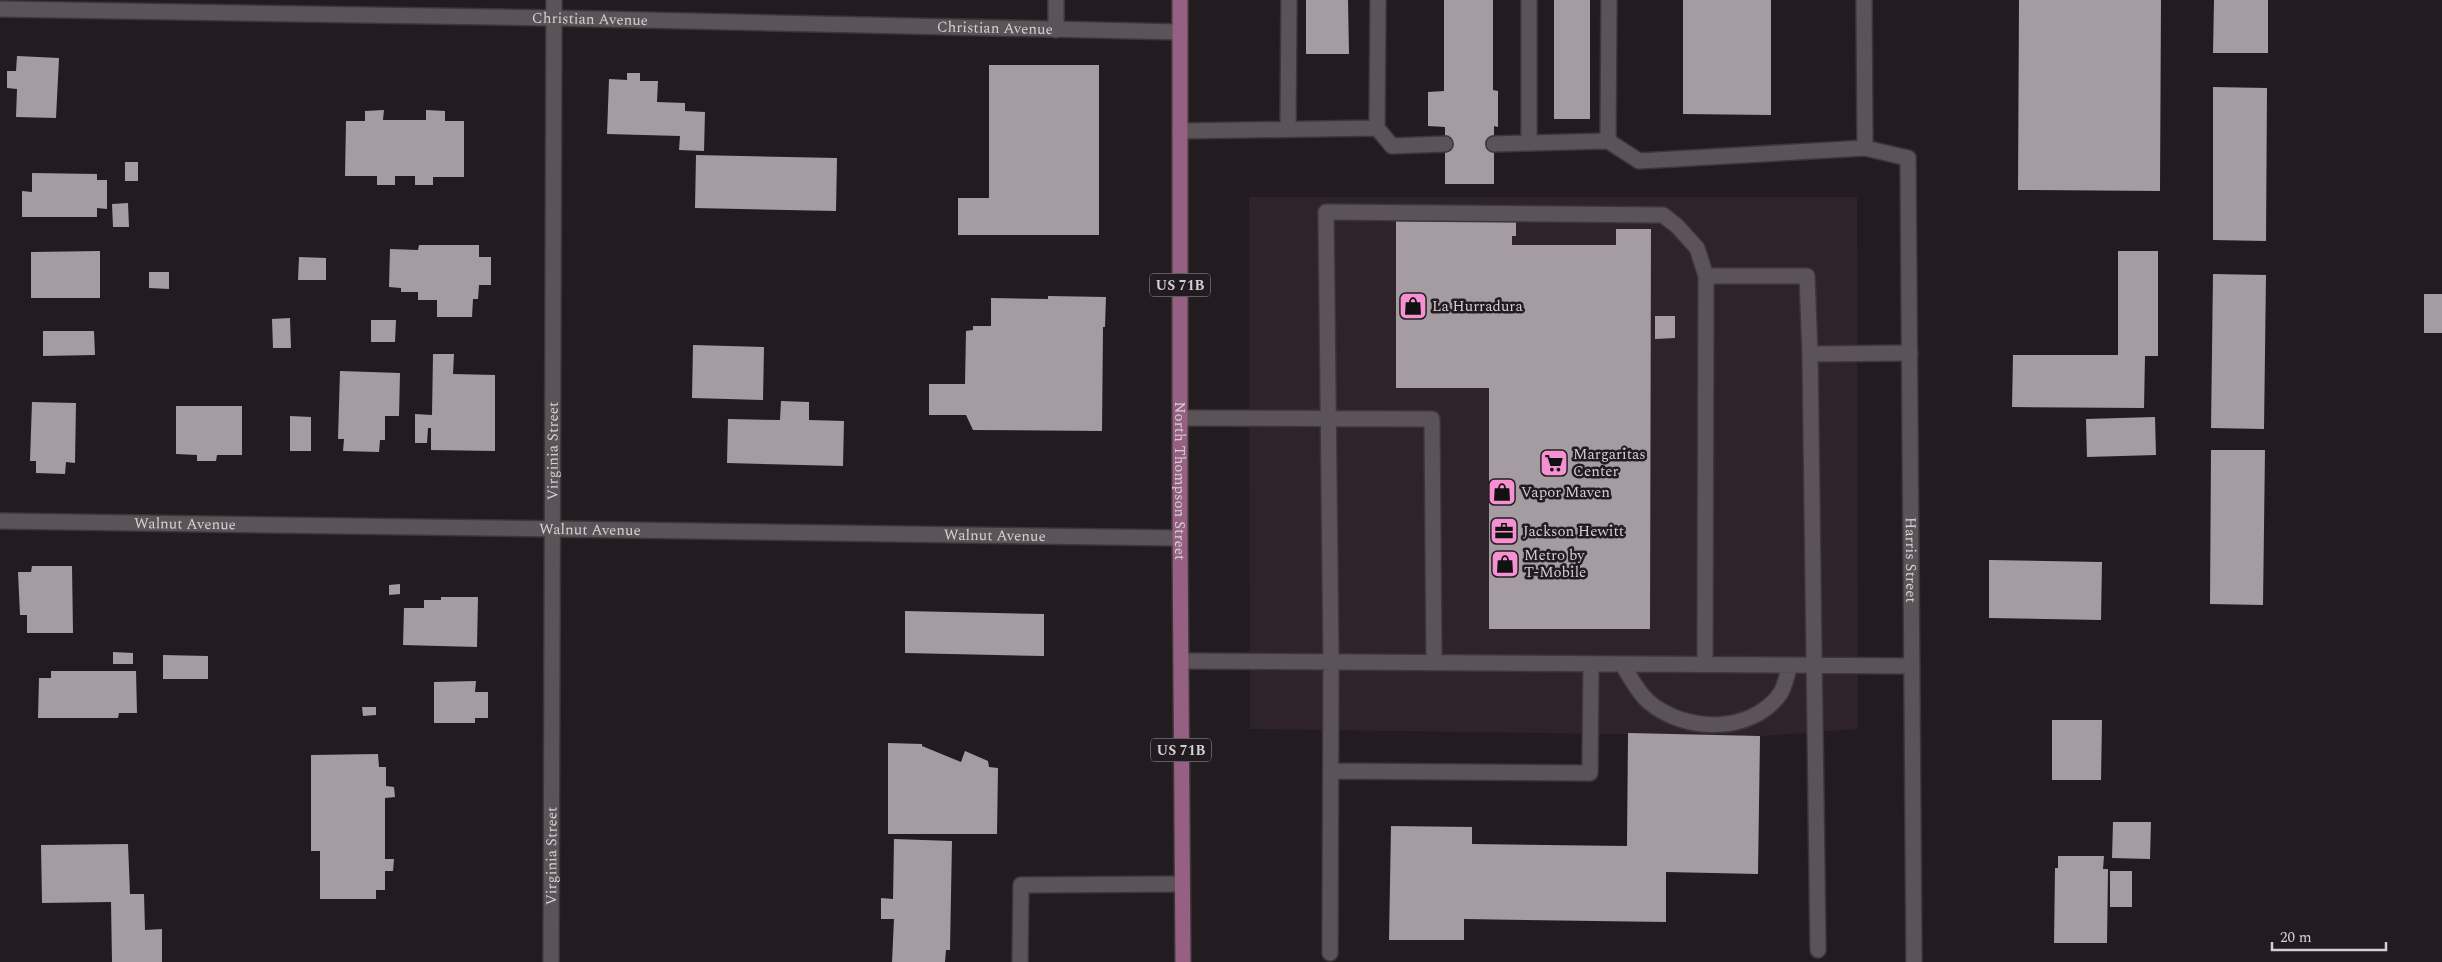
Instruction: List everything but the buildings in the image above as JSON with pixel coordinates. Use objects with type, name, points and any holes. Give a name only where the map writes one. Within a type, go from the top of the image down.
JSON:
[{"type":"main road","name":"North Thompson Street","points":[[1180,0],[1180,538],[1183,962]]},
{"type":"street","name":"Virginia Street","points":[[550,962],[554,0]]},
{"type":"street","points":[[1056,0],[1056,30]]},
{"type":"street","points":[[1288,129],[1289,0]]},
{"type":"street","points":[[1378,0],[1376,128],[1392,146],[1445,144]]},
{"type":"street","points":[[1529,0],[1529,143]]},
{"type":"street","points":[[1608,141],[1609,0]]},
{"type":"street","points":[[1494,144],[1608,141],[1639,161],[1865,148],[1864,0]]},
{"type":"street","name":"Christian Avenue","points":[[0,9],[102,5],[554,18],[1180,32]]},
{"type":"street","points":[[1180,131],[1376,128]]},
{"type":"street","name":"Harris Street","points":[[1865,148],[1908,158],[1914,962]]},
{"type":"street","points":[[1330,953],[1332,662],[1326,212],[1663,215],[1677,226],[1697,248],[1706,276],[1705,664]]},
{"type":"street","points":[[1706,276],[1807,276],[1810,354],[1818,950]]},
{"type":"street","points":[[1810,354],[1910,353]]},
{"type":"street","points":[[1180,418],[1432,419],[1434,663]]},
{"type":"street","name":"Walnut Avenue","points":[[0,521],[1180,538]]},
{"type":"street","points":[[1181,661],[1912,666]]},
{"type":"street","points":[[1331,771],[1590,773],[1591,664]]},
{"type":"street","points":[[1622,664],[1648,701],[1661,710],[1680,720],[1721,724],[1742,722],[1756,715],[1780,694],[1790,666]]},
{"type":"street","points":[[1020,962],[1021,885],[1182,884]]},
{"type":"shaded area","name":"Margaritas Center","points":[[1249,197],[1857,197],[1858,729],[1760,736],[1250,729]]},
{"type":"place","name":"La Hurradura","points":[[1413,306]]},
{"type":"place","name":"Margaritas Center","points":[[1554,463]]},
{"type":"place","name":"Vapor Maven","points":[[1502,492]]},
{"type":"place","name":"Jackson Hewitt","points":[[1504,531]]},
{"type":"place","name":"Metro by T-Mobile","points":[[1505,564]]}]
